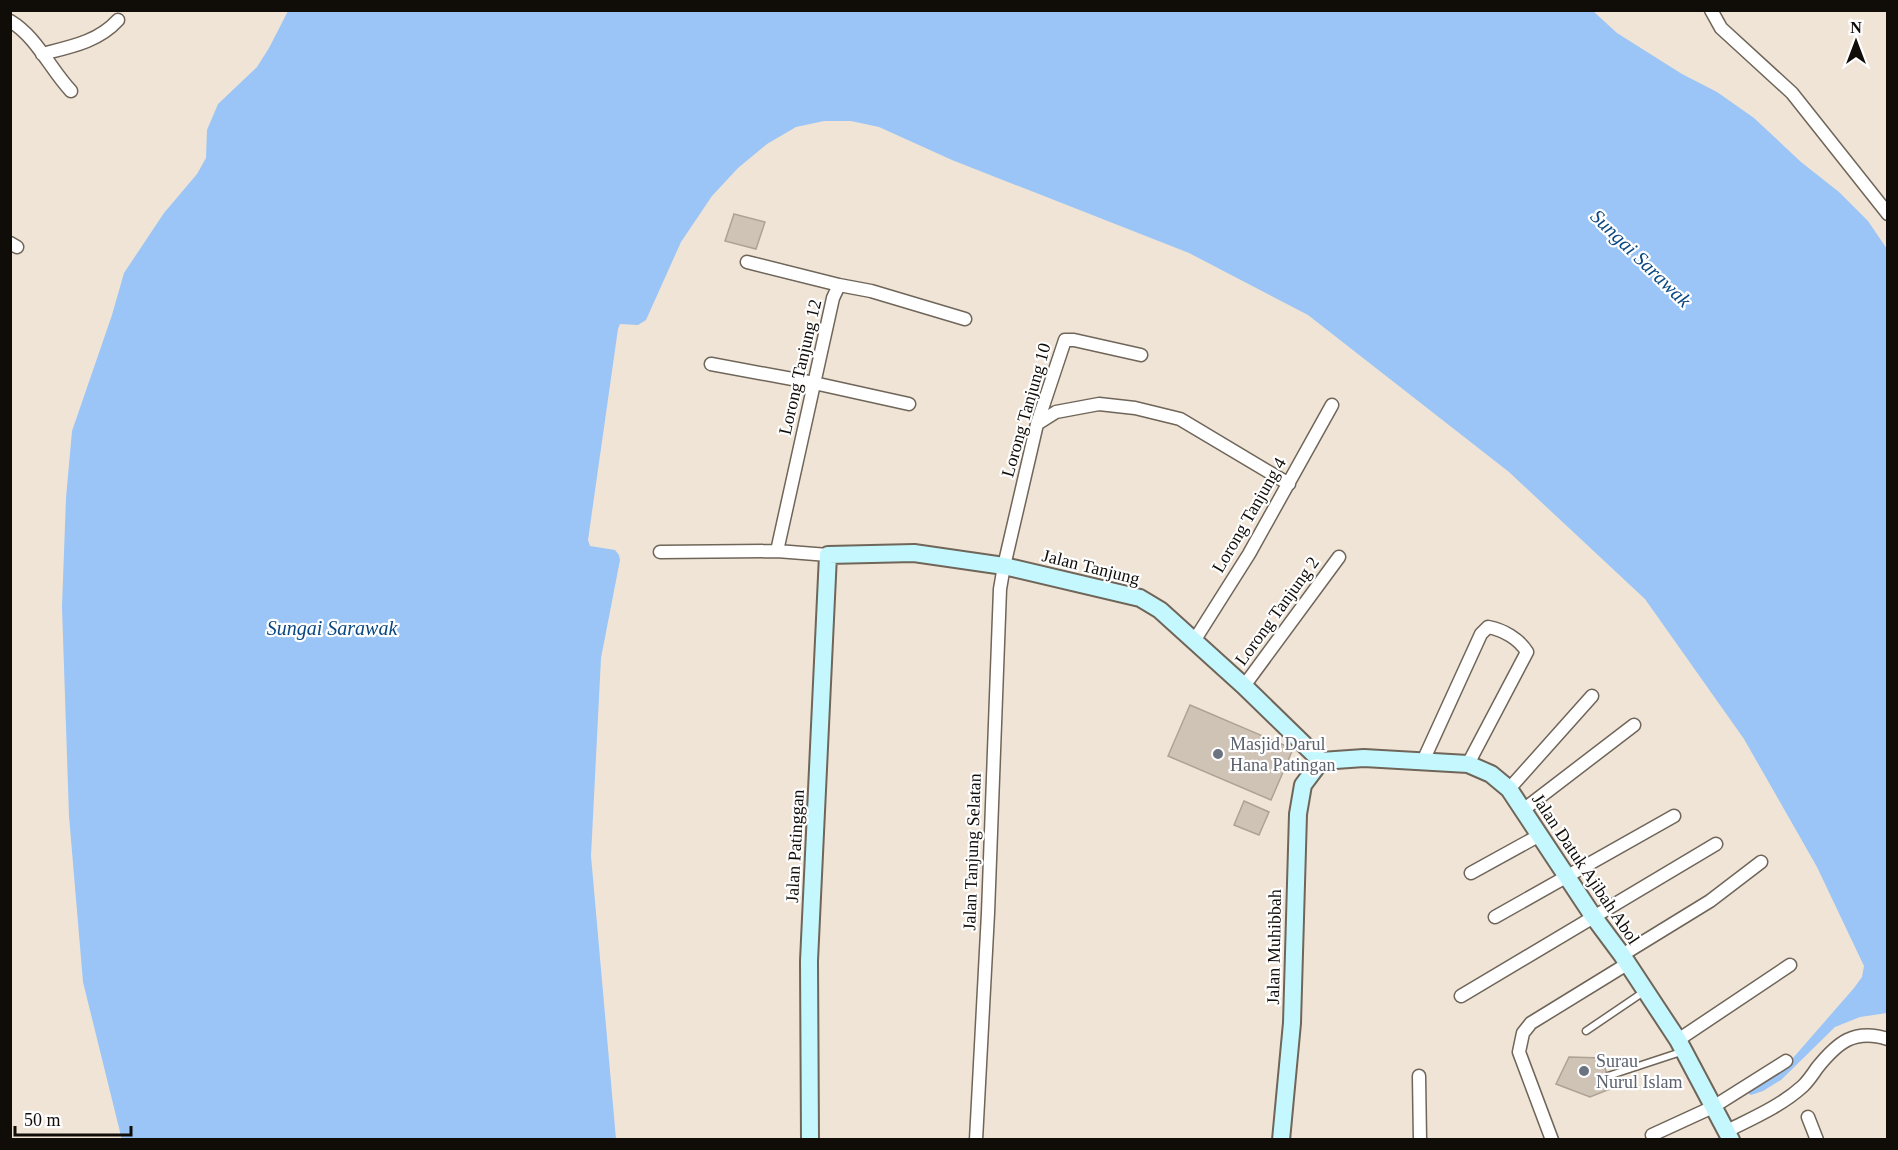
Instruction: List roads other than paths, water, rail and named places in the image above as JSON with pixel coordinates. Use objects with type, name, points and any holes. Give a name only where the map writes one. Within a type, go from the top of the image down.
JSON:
[{"type":"main road","name":"Jalan Tanjung","points":[[828,555],[914,553],[1004,566],[1140,598],[1160,610],[1244,686],[1321,761]]},
{"type":"main road","name":"Jalan Patinggan","points":[[810,1140],[809,961],[828,555]]},
{"type":"main road","name":"Jalan Datuk Ajibah Abol","points":[[1321,761],[1364,758],[1468,764],[1491,774],[1509,789],[1681,1046],[1729,1136]]},
{"type":"main road","name":"Jalan Muhibbah","points":[[1281,1140],[1292,1023],[1298,814],[1303,785],[1321,761]]},
{"type":"street","points":[[1711,10],[1721,28],[1792,93],[1887,214]]},
{"type":"street","points":[[42,54],[77,46],[95,38],[110,29],[118,20]]},
{"type":"street","points":[[10,21],[22,28],[58,78],[71,91]]},
{"type":"street","points":[[747,262],[839,285]]},
{"type":"street","name":"Lorong Tanjung 12","points":[[777,551],[833,298],[839,285],[871,291],[965,319]]},
{"type":"street","name":"Lorong Tanjung 10","points":[[1004,566],[1037,424],[1065,340],[1141,355]]},
{"type":"street","points":[[711,364],[909,404]]},
{"type":"street","points":[[1037,424],[1056,412],[1099,404],[1135,408],[1180,419],[1289,484]]},
{"type":"street","name":"Lorong Tanjung 4","points":[[1194,641],[1249,554],[1332,405]]},
{"type":"street","points":[[660,552],[777,551],[828,555]]},
{"type":"street","name":"Lorong Tanjung 2","points":[[1244,686],[1339,557]]},
{"type":"street","name":"Jalan Tanjung Selatan","points":[[976,1140],[988,913],[1000,589],[1004,566]]},
{"type":"street","points":[[1424,761],[1481,634],[1488,627],[1500,630],[1522,644],[1527,652],[1468,764]]},
{"type":"street","points":[[1509,789],[1593,696]]},
{"type":"street","points":[[1522,810],[1634,725]]},
{"type":"street","points":[[1495,917],[1674,816]]},
{"type":"street","points":[[1471,873],[1540,835]]},
{"type":"street","points":[[1461,996],[1716,844]]},
{"type":"street","points":[[1552,1140],[1519,1052],[1523,1032],[1531,1023],[1710,901],[1761,862]]},
{"type":"street","points":[[1681,1046],[1790,965]]},
{"type":"street","points":[[1729,1136],[1803,1086],[1841,1043],[1855,1036],[1872,1035],[1887,1039]]},
{"type":"street","points":[[1652,1134],[1713,1107],[1786,1061]]},
{"type":"street","points":[[1419,1076],[1420,1140]]},
{"type":"street","points":[[1808,1117],[1817,1140]]},
{"type":"lane","points":[[1586,1032],[1646,991]]},
{"type":"lane","points":[[1608,1076],[1681,1046]]},
{"type":"water","name":"Sungai Sarawak","points":[[288,11],[1593,11],[1617,33],[1682,74],[1717,92],[1754,118],[1801,162],[1839,192],[1868,221],[1887,249],[1887,1013],[1860,1017],[1835,1027],[1781,1080],[1763,1091],[1749,1094],[1749,1091],[1793,1058],[1854,988],[1862,977],[1864,966],[1817,867],[1744,739],[1645,599],[1509,472],[1308,315],[1189,253],[952,160],[879,127],[851,121],[824,121],[796,127],[767,144],[738,168],[712,196],[681,242],[646,320],[638,325],[620,324],[618,329],[588,540],[590,546],[615,550],[620,560],[601,658],[591,856],[616,1139],[122,1140],[83,982],[69,816],[62,607],[66,498],[72,431],[124,273],[164,213],[197,174],[206,158],[207,130],[218,104],[257,67]]},
{"type":"place","name":"Masjid Darul Hana Patingan","points":[[1218,754]]},
{"type":"place","name":"Surau Nurul Islam","points":[[1584,1071]]}]
